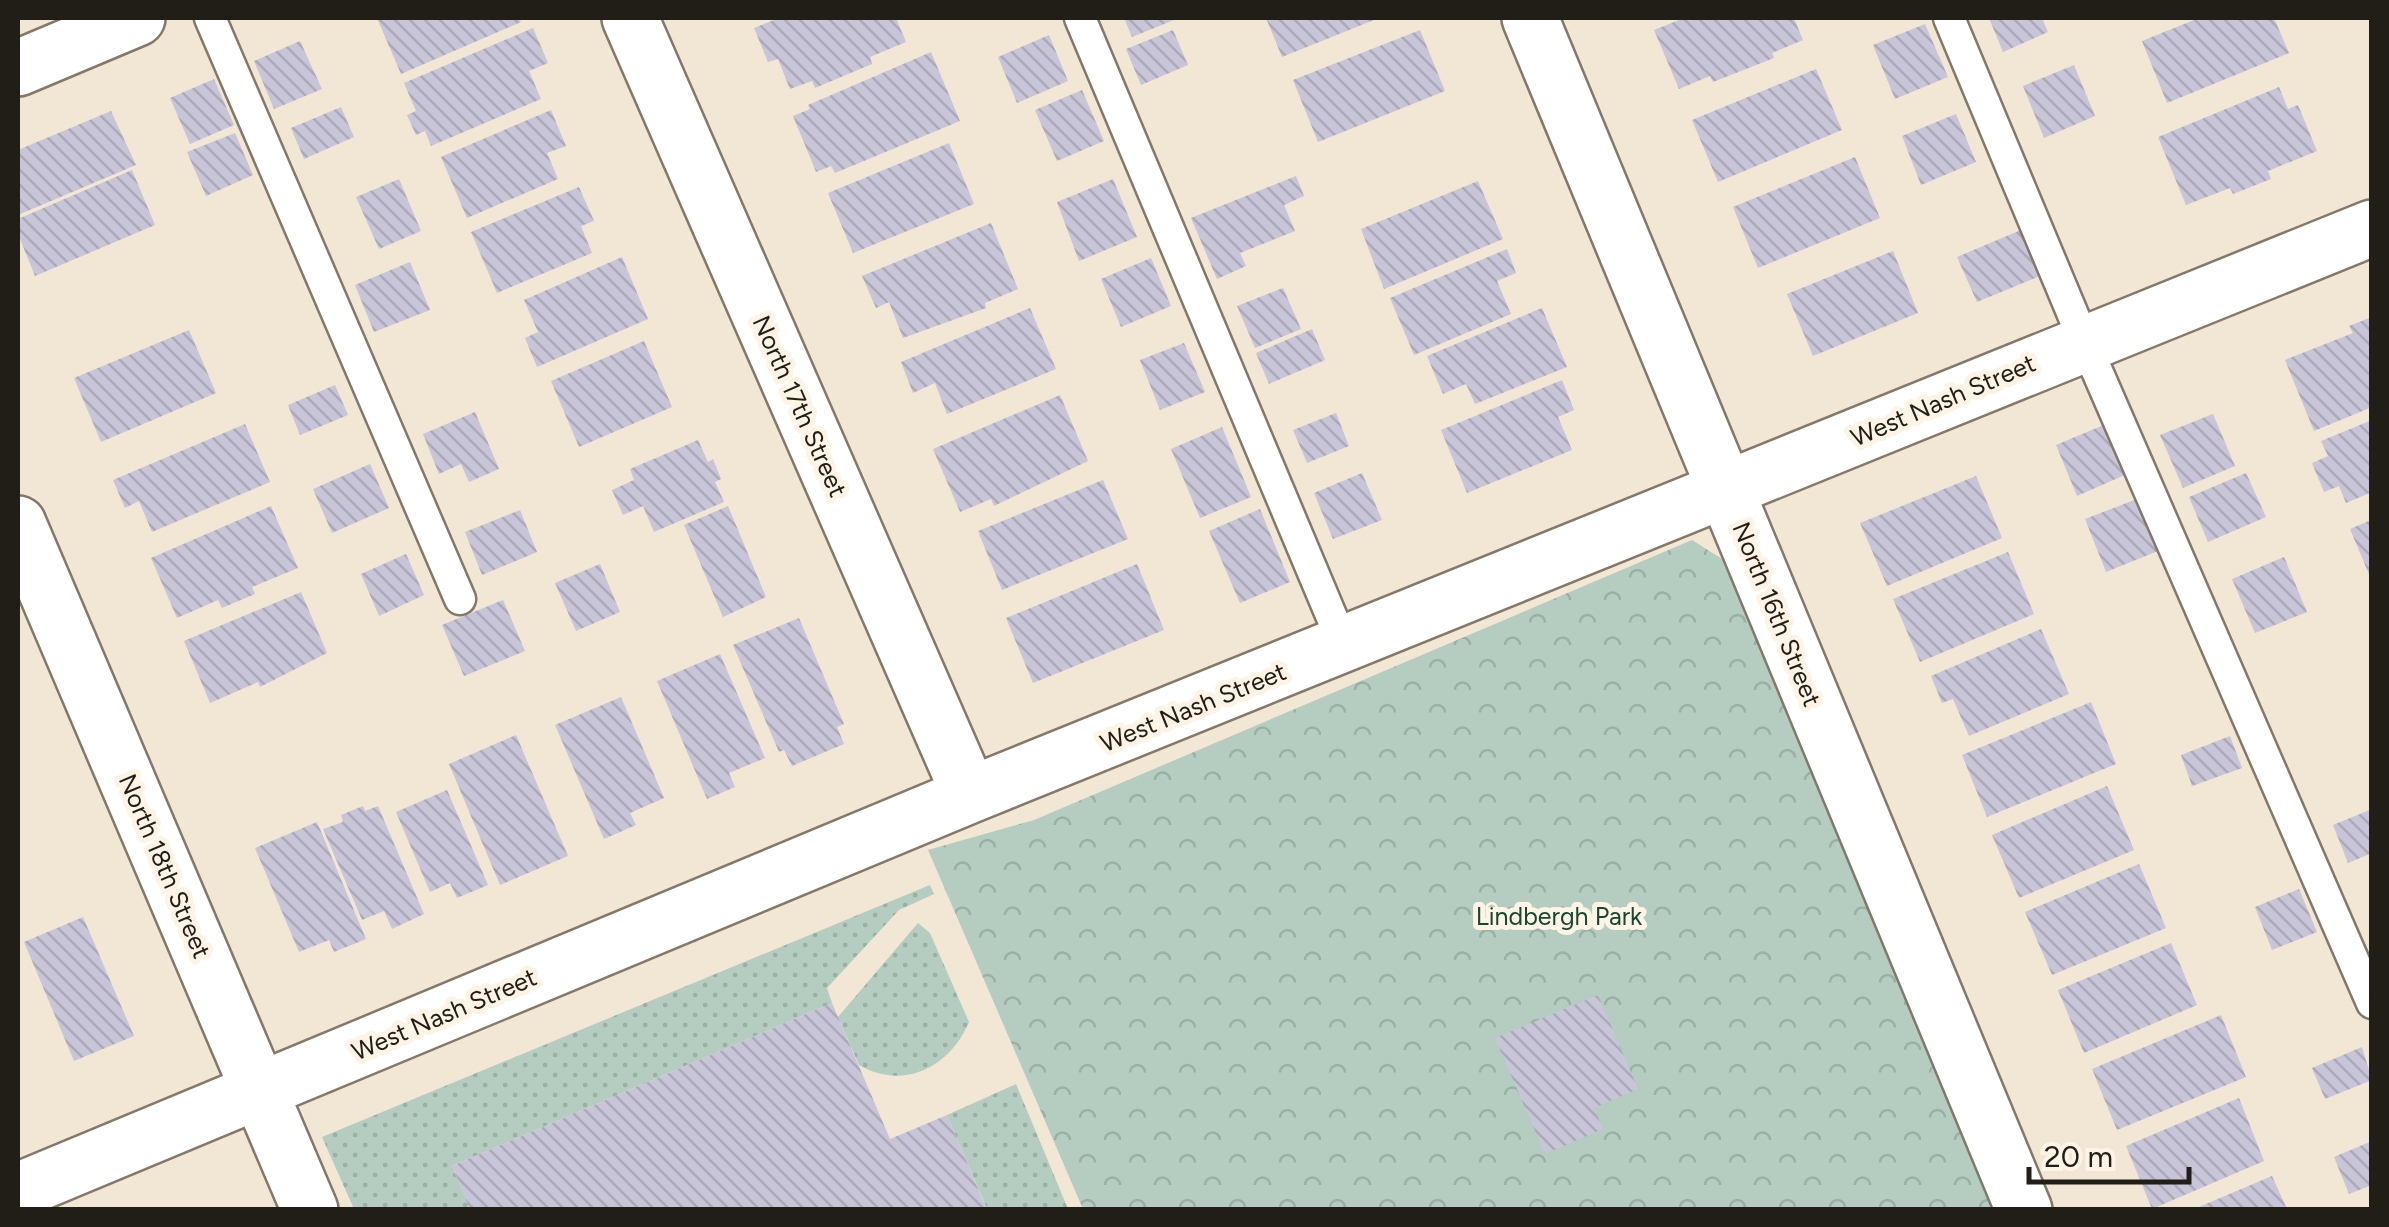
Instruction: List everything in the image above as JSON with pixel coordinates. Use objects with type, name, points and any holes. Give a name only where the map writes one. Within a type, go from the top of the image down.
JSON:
[{"type":"street","points":[[18,68],[137,18]]},
{"type":"street","name":"North 17th Street","points":[[630,18],[970,795]]},
{"type":"street","name":"North 16th Street","points":[[1530,18],[2024,1210]]},
{"type":"street","name":"West Nash Street","points":[[18,1192],[970,795],[1726,491],[2084,341],[2372,228]]},
{"type":"street","name":"North 18th Street","points":[[18,524],[310,1210]]},
{"type":"lane","points":[[210,18],[460,599]]},
{"type":"lane","points":[[1080,18],[1344,646]]},
{"type":"lane","points":[[1949,18],[2084,341],[2372,1003]]},
{"type":"green space","name":"Lindbergh Park","points":[[1692,540],[1733,566],[1996,1209],[1083,1209],[928,850],[1034,820]]},
{"type":"green space","points":[[930,885],[934,894],[899,910],[827,988],[832,1003],[452,1166],[470,1209],[354,1209],[322,1137]]},
{"type":"green space","points":[[918,923],[930,933],[969,1022],[961,1038],[938,1062],[909,1075],[892,1076],[859,1065],[838,1017]]},
{"type":"green space","points":[[1016,1084],[1068,1209],[987,1209],[947,1115]]},
{"type":"building","points":[[377,18],[519,18],[521,22],[401,74]]},
{"type":"building","points":[[779,18],[896,18],[906,42],[870,57],[872,64],[815,88],[812,81],[790,89],[778,59],[768,62],[754,28]]},
{"type":"building","points":[[1124,18],[1179,18],[1132,37]]},
{"type":"building","points":[[1266,18],[1379,18],[1282,57]]},
{"type":"building","points":[[1684,18],[1794,18],[1803,40],[1772,53],[1774,58],[1713,82],[1710,76],[1679,89],[1654,30]]},
{"type":"building","points":[[1989,18],[2042,18],[2048,32],[2003,52]]},
{"type":"building","points":[[2199,18],[2274,18],[2289,53],[2167,103],[2142,41]]},
{"type":"building","points":[[1925,24],[1948,77],[1895,99],[1873,45]]},
{"type":"building","points":[[533,28],[548,63],[529,71],[541,99],[431,146],[425,131],[416,135],[407,115],[416,111],[404,83]]},
{"type":"building","points":[[1173,30],[1188,65],[1141,85],[1126,49]]},
{"type":"building","points":[[1420,30],[1445,91],[1318,142],[1293,80]]},
{"type":"building","points":[[1049,35],[1068,81],[1017,103],[998,57]]},
{"type":"building","points":[[300,41],[322,89],[274,109],[254,61]]},
{"type":"building","points":[[931,52],[960,121],[835,173],[831,166],[816,172],[793,116],[810,109],[808,105]]},
{"type":"building","points":[[2074,65],[2095,116],[2044,138],[2023,86]]},
{"type":"building","points":[[1816,69],[1842,130],[1718,182],[1692,120]]},
{"type":"building","points":[[214,79],[234,125],[190,144],[170,98]]},
{"type":"building","points":[[2279,87],[2288,109],[2298,105],[2317,151],[2268,171],[2271,179],[2233,194],[2230,188],[2186,205],[2158,137]]},
{"type":"building","points":[[1082,90],[1104,141],[1057,161],[1035,110]]},
{"type":"building","points":[[341,107],[354,137],[304,159],[291,128]]},
{"type":"building","points":[[551,110],[566,146],[547,153],[558,179],[467,218],[441,157]]},
{"type":"building","points":[[111,111],[136,165],[18,215],[18,150]]},
{"type":"building","points":[[1956,114],[1976,162],[1921,185],[1902,136]]},
{"type":"building","points":[[235,133],[253,175],[206,196],[187,152]]},
{"type":"building","points":[[949,143],[974,204],[853,253],[828,193]]},
{"type":"building","points":[[1855,157],[1880,218],[1758,268],[1733,207]]},
{"type":"building","points":[[132,170],[155,225],[35,276],[18,234],[18,219]]},
{"type":"building","points":[[1296,176],[1304,196],[1284,205],[1295,231],[1240,253],[1246,266],[1217,279],[1191,218]]},
{"type":"building","points":[[399,179],[421,231],[379,249],[356,197]]},
{"type":"building","points":[[1113,179],[1137,237],[1079,261],[1057,202]]},
{"type":"building","points":[[1478,181],[1503,239],[1384,289],[1361,229]]},
{"type":"building","points":[[579,187],[594,221],[581,226],[592,253],[497,293],[471,232]]},
{"type":"building","points":[[991,223],[1018,289],[985,303],[986,308],[903,338],[889,302],[876,308],[862,276]]},
{"type":"building","points":[[2021,230],[2040,276],[1977,302],[1957,257]]},
{"type":"building","points":[[1507,249],[1516,273],[1497,281],[1511,314],[1414,355],[1390,298]]},
{"type":"building","points":[[1893,251],[1918,313],[1813,356],[1787,294]]},
{"type":"building","points":[[622,257],[648,319],[537,367],[525,338],[538,332],[524,300]]},
{"type":"building","points":[[1151,258],[1171,306],[1121,327],[1101,279]]},
{"type":"building","points":[[410,262],[430,310],[374,332],[355,285]]},
{"type":"building","points":[[1283,288],[1301,329],[1255,348],[1237,306]]},
{"type":"building","points":[[1030,308],[1056,369],[947,414],[935,383],[913,393],[901,362]]},
{"type":"building","points":[[1542,308],[1567,367],[1475,404],[1466,384],[1443,394],[1427,356]]},
{"type":"building","points":[[2372,317],[2372,407],[2314,431],[2285,360],[2353,333],[2349,326]]},
{"type":"building","points":[[1312,329],[1325,360],[1269,384],[1256,353]]},
{"type":"building","points":[[189,330],[216,393],[101,442],[74,378]]},
{"type":"building","points":[[644,341],[672,407],[579,447],[551,381]]},
{"type":"building","points":[[1184,343],[1205,392],[1160,410],[1140,360]]},
{"type":"building","points":[[1562,380],[1574,410],[1558,417],[1572,450],[1467,493],[1441,430]]},
{"type":"building","points":[[335,385],[348,415],[300,435],[288,405]]},
{"type":"building","points":[[1060,395],[1088,461],[994,506],[991,499],[960,512],[933,449]]},
{"type":"building","points":[[475,412],[499,469],[469,482],[461,464],[439,474],[423,434]]},
{"type":"building","points":[[1336,413],[1349,446],[1307,463],[1293,430]]},
{"type":"building","points":[[2213,414],[2235,466],[2183,488],[2160,435]]},
{"type":"building","points":[[2372,420],[2372,492],[2346,503],[2339,486],[2324,492],[2312,463],[2328,456],[2321,441]]},
{"type":"building","points":[[245,424],[270,482],[152,532],[139,501],[125,508],[113,480]]},
{"type":"building","points":[[2106,424],[2127,474],[2077,496],[2056,445]]},
{"type":"building","points":[[1222,427],[1251,497],[1200,518],[1171,449]]},
{"type":"building","points":[[698,440],[708,462],[713,459],[721,479],[715,482],[724,502],[654,532],[643,506],[623,515],[612,490],[634,480],[630,469]]},
{"type":"building","points":[[370,464],[389,508],[332,533],[313,489]]},
{"type":"building","points":[[1362,473],[1382,520],[1333,539],[1314,493]]},
{"type":"building","points":[[2246,473],[2266,517],[2208,542],[2189,497]]},
{"type":"building","points":[[1976,476],[2002,538],[1887,586],[1860,523]]},
{"type":"building","points":[[1103,480],[1128,539],[1002,590],[978,531]]},
{"type":"building","points":[[2137,499],[2158,551],[2106,572],[2085,519]]},
{"type":"building","points":[[271,506],[298,568],[252,587],[255,594],[222,608],[218,600],[177,618],[151,558]]},
{"type":"building","points":[[728,506],[766,597],[723,617],[684,525]]},
{"type":"building","points":[[1260,509],[1290,582],[1240,603],[1209,531]]},
{"type":"building","points":[[520,510],[537,552],[482,575],[465,532]]},
{"type":"building","points":[[2371,520],[2371,579],[2350,529]]},
{"type":"building","points":[[2008,552],[2034,614],[1920,662],[1893,599]]},
{"type":"building","points":[[406,554],[424,595],[379,616],[361,574]]},
{"type":"building","points":[[2284,557],[2307,612],[2255,633],[2232,579]]},
{"type":"building","points":[[600,564],[620,612],[576,631],[555,583]]},
{"type":"building","points":[[1137,564],[1164,630],[1033,683],[1006,618]]},
{"type":"building","points":[[301,592],[327,653],[260,687],[258,682],[210,703],[184,641]]},
{"type":"building","points":[[503,600],[525,651],[464,676],[442,625]]},
{"type":"building","points":[[799,618],[844,724],[837,727],[844,744],[792,766],[784,750],[779,752],[733,645]]},
{"type":"building","points":[[2041,629],[2069,694],[1969,736],[1953,699],[1942,703],[1931,676]]},
{"type":"building","points":[[720,654],[765,758],[729,773],[735,787],[707,799],[657,681]]},
{"type":"building","points":[[621,697],[664,798],[630,813],[636,825],[604,839],[555,725]]},
{"type":"building","points":[[2091,702],[2116,764],[1987,817],[1962,755]]},
{"type":"building","points":[[516,735],[568,856],[500,885],[449,764]]},
{"type":"building","points":[[2230,736],[2242,768],[2192,786],[2181,755]]},
{"type":"building","points":[[2107,786],[2134,850],[2019,898],[1992,835]]},
{"type":"building","points":[[447,790],[488,885],[457,898],[450,883],[430,892],[396,812]]},
{"type":"building","points":[[363,806],[365,811],[378,806],[424,914],[392,929],[384,911],[362,920],[323,829],[343,822],[341,815]]},
{"type":"building","points":[[2372,809],[2372,853],[2348,863],[2333,825]]},
{"type":"building","points":[[317,822],[366,939],[334,952],[329,940],[299,952],[255,848]]},
{"type":"building","points":[[2139,864],[2166,928],[2052,975],[2025,912]]},
{"type":"building","points":[[2299,889],[2317,932],[2272,950],[2255,907]]},
{"type":"building","points":[[83,917],[134,1036],[74,1061],[24,942]]},
{"type":"building","points":[[2171,943],[2197,1005],[2084,1053],[2058,990]]},
{"type":"building","points":[[1598,995],[1638,1089],[1594,1108],[1603,1129],[1545,1154],[1495,1038]]},
{"type":"building","points":[[832,1003],[890,1139],[947,1115],[987,1210],[470,1210],[452,1166]]},
{"type":"building","points":[[2221,1015],[2246,1077],[2117,1130],[2092,1069]]},
{"type":"building","points":[[2362,1047],[2372,1080],[2325,1099],[2312,1068]]},
{"type":"building","points":[[2239,1098],[2264,1161],[2152,1209],[2126,1146]]},
{"type":"building","points":[[2372,1141],[2372,1185],[2349,1194],[2334,1157]]},
{"type":"building","points":[[2272,1176],[2287,1209],[2194,1209]]}]
